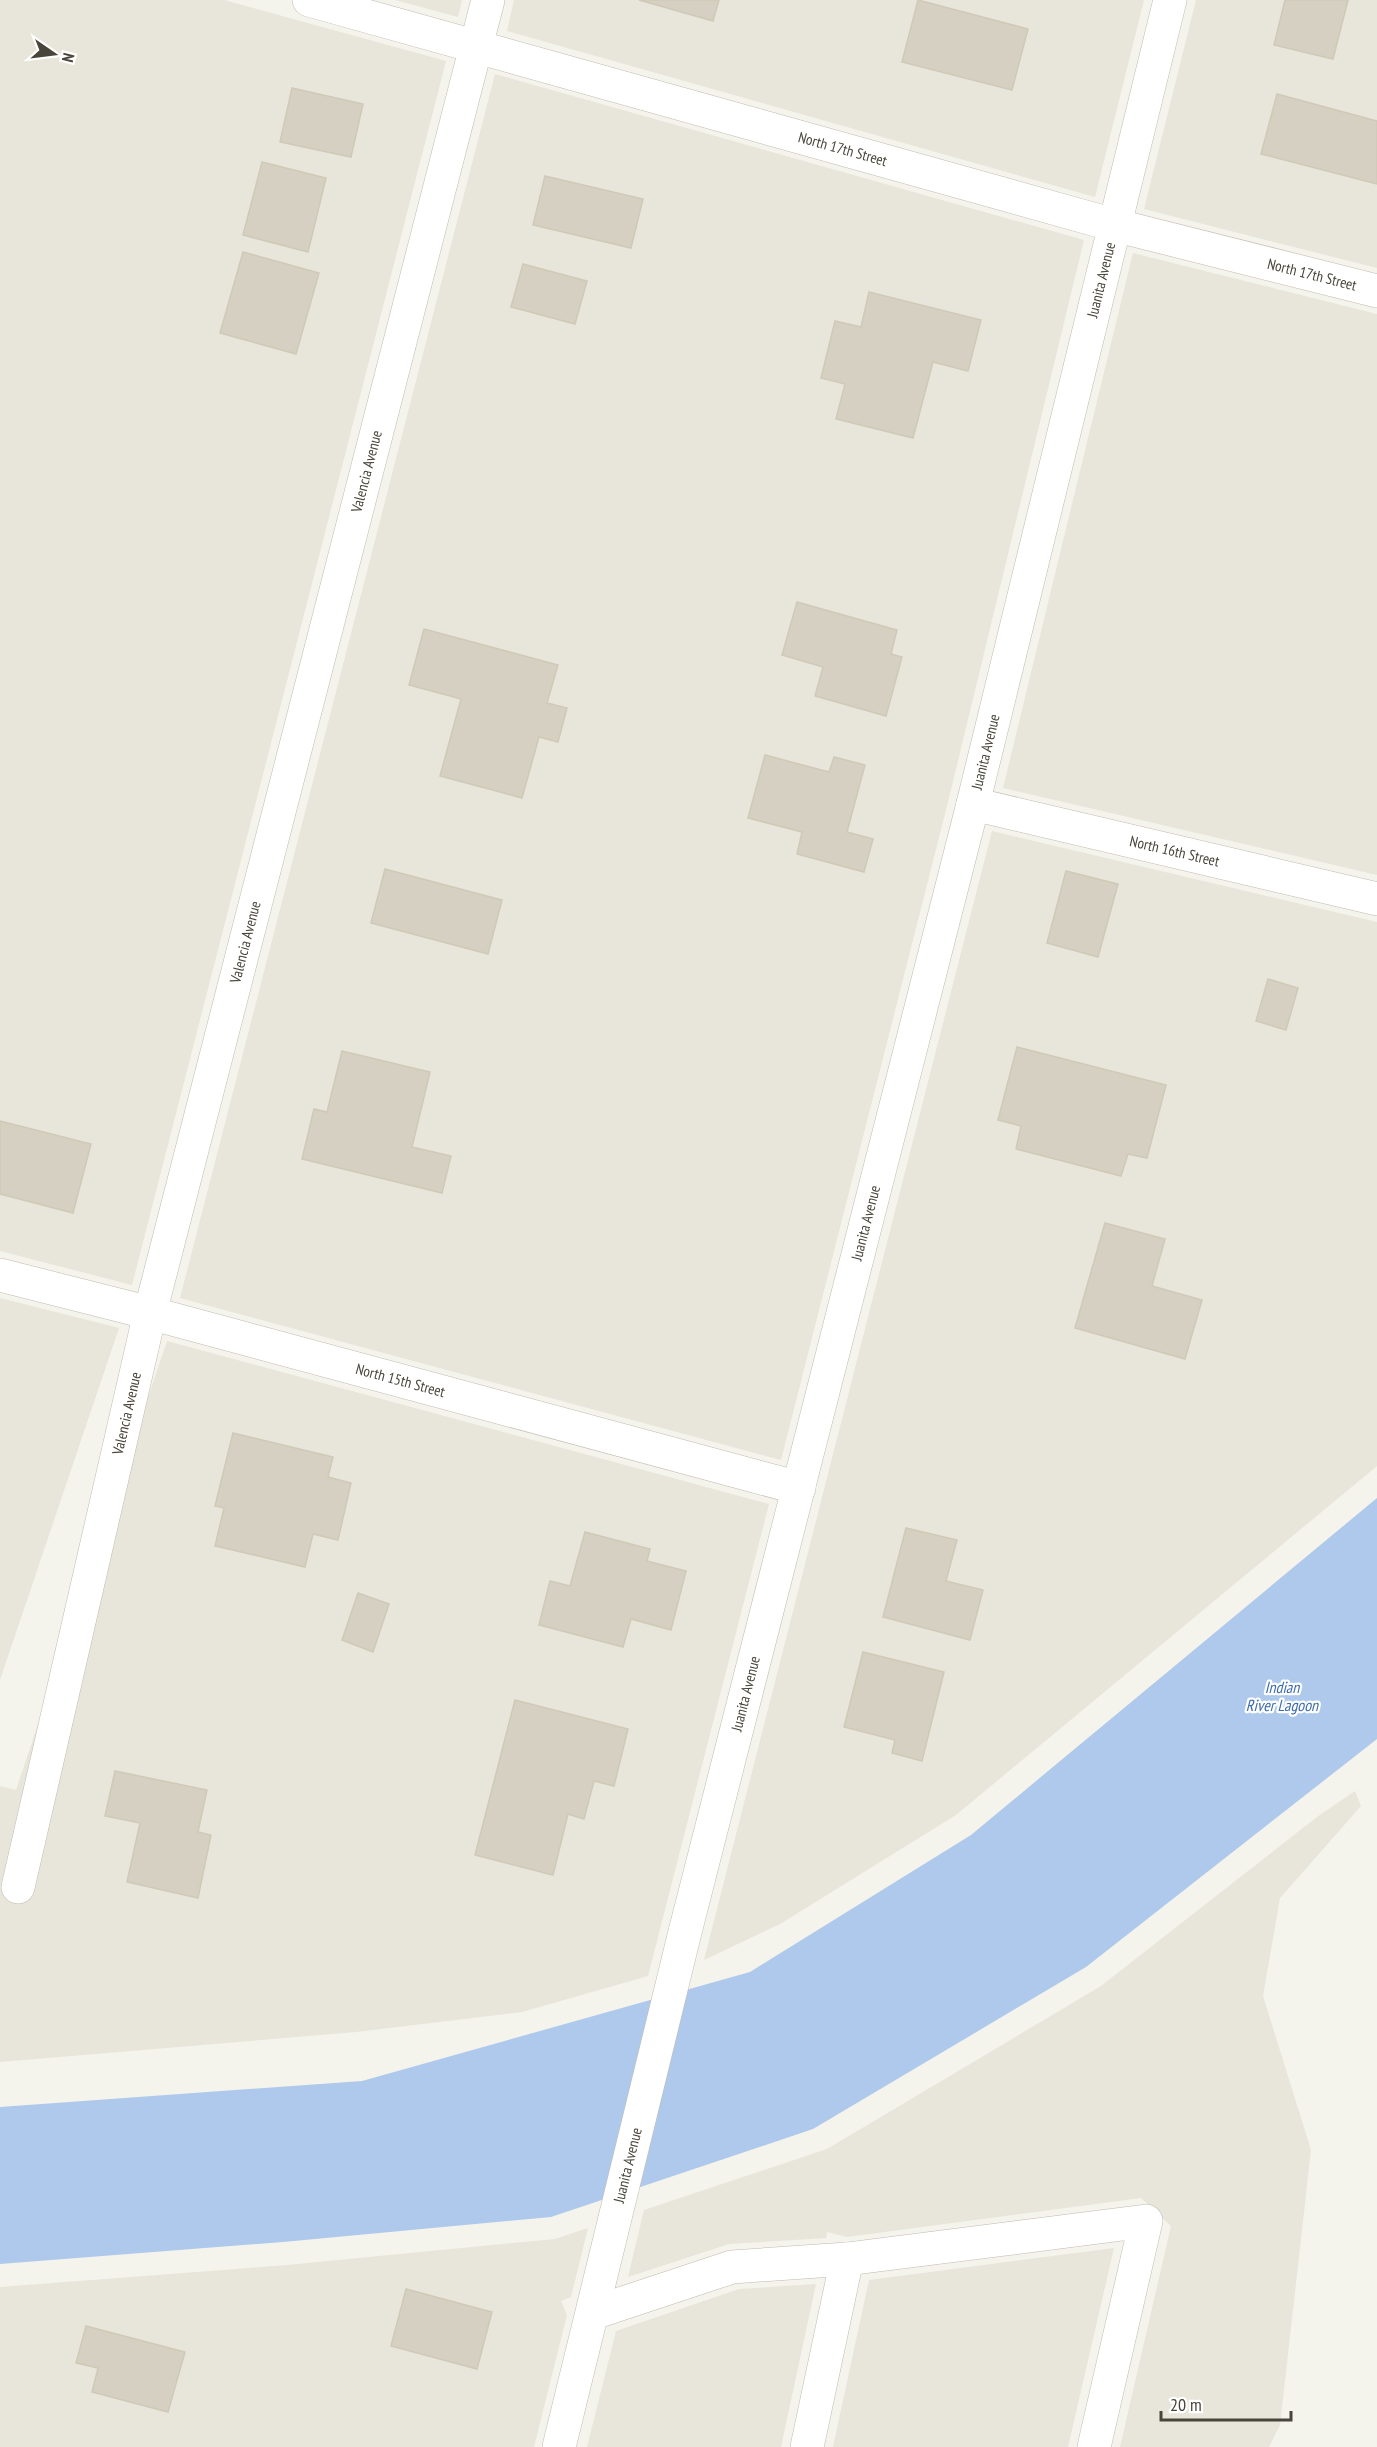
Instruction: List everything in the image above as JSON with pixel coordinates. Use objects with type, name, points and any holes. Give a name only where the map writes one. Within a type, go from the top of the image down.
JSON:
[{"type":"street","name":"North 17th Street","points":[[309,0],[1114,225],[1377,291]]},
{"type":"street","name":"Valencia Avenue","points":[[18,1887],[150,1313],[488,0]]},
{"type":"street","name":"Juanita Avenue","points":[[559,2447],[685,1932],[973,804],[1170,0]]},
{"type":"street","name":"North 16th Street","points":[[973,804],[1377,899]]},
{"type":"street","name":"North 15th Street","points":[[0,1275],[150,1313],[799,1488]]},
{"type":"street","points":[[593,2313],[732,2266],[847,2259],[1146,2221],[1094,2447]]},
{"type":"street","points":[[807,2447],[847,2259]]},
{"type":"shaded area","points":[[0,0],[224,0],[446,61],[132,1285],[0,1251]]},
{"type":"shaded area","points":[[395,0],[462,0],[458,17]]},
{"type":"shaded area","points":[[514,0],[1144,0],[1095,197],[507,31]]},
{"type":"shaded area","points":[[1196,0],[1377,0],[1377,268],[1144,209]]},
{"type":"shaded area","points":[[495,74],[1084,240],[949,798],[781,1460],[180,1298]]},
{"type":"shaded area","points":[[1133,253],[1377,314],[1377,875],[1003,788]]},
{"type":"shaded area","points":[[992,831],[1377,922],[1377,1466],[956,1815],[780,1924],[704,1960]]},
{"type":"shaded area","points":[[0,1298],[119,1328],[0,1680]]},
{"type":"shaded area","points":[[167,1341],[769,1504],[648,1976],[522,2012],[356,2032],[0,2062],[0,1786],[16,1790]]},
{"type":"shaded area","points":[[1355,1791],[1361,1806],[1280,1898],[1263,1996],[1311,2150],[1280,2425],[1269,2447],[1120,2447],[1171,2226],[1141,2198],[847,2237],[827,2232],[826,2238],[729,2244],[628,2277],[644,2210],[827,2149],[1101,1986],[1317,1817]]},
{"type":"shaded area","points":[[588,2228],[571,2297],[561,2301],[567,2315],[534,2447],[0,2447],[0,2287],[287,2265],[555,2239]]},
{"type":"shaded area","points":[[1114,2248],[1068,2447],[833,2447],[869,2280]]},
{"type":"shaded area","points":[[816,2284],[781,2447],[587,2447],[616,2331],[739,2289]]},
{"type":"water","name":"Indian River Lagoon","points":[[1377,1498],[1377,1739],[1086,1967],[813,2129],[551,2217],[283,2242],[0,2264],[0,2107],[362,2081],[750,1972],[971,1835]]},
{"type":"building","points":[[639,0],[719,0],[713,21]]},
{"type":"building","points":[[918,0],[1028,29],[1012,90],[902,62]]},
{"type":"building","points":[[1285,0],[1348,0],[1333,59],[1274,45]]},
{"type":"building","points":[[292,88],[363,104],[351,157],[280,142]]},
{"type":"building","points":[[1277,94],[1377,121],[1377,184],[1261,154]]},
{"type":"building","points":[[262,162],[326,178],[308,252],[243,235]]},
{"type":"building","points":[[545,176],[643,199],[631,248],[533,225]]},
{"type":"building","points":[[243,252],[319,273],[296,354],[220,333]]},
{"type":"building","points":[[523,264],[587,281],[575,324],[511,307]]},
{"type":"building","points":[[869,292],[981,320],[968,371],[933,362],[913,438],[836,419],[845,384],[821,378],[835,321],[861,327]]},
{"type":"building","points":[[797,602],[897,630],[891,654],[902,657],[886,716],[815,696],[823,667],[782,655]]},
{"type":"building","points":[[424,629],[558,665],[547,703],[567,708],[558,742],[539,737],[522,798],[440,776],[461,699],[409,685]]},
{"type":"building","points":[[765,755],[829,772],[834,757],[865,765],[847,832],[873,839],[864,872],[797,854],[802,832],[748,818]]},
{"type":"building","points":[[385,869],[502,900],[488,954],[371,923]]},
{"type":"building","points":[[1066,871],[1118,884],[1098,957],[1047,943]]},
{"type":"building","points":[[1268,979],[1298,988],[1286,1030],[1256,1021]]},
{"type":"building","points":[[1017,1047],[1166,1085],[1147,1158],[1128,1154],[1121,1176],[1016,1149],[1021,1126],[998,1120]]},
{"type":"building","points":[[342,1051],[430,1072],[412,1147],[451,1156],[442,1193],[302,1159],[314,1109],[327,1112]]},
{"type":"building","points":[[0,1121],[91,1144],[73,1213],[0,1194]]},
{"type":"building","points":[[1105,1223],[1165,1239],[1152,1286],[1202,1300],[1185,1359],[1075,1328]]},
{"type":"building","points":[[233,1433],[333,1457],[328,1477],[351,1483],[338,1540],[313,1534],[305,1567],[215,1546],[224,1508],[215,1506]]},
{"type":"building","points":[[906,1528],[957,1540],[946,1581],[983,1590],[970,1640],[883,1617]]},
{"type":"building","points":[[585,1532],[650,1549],[647,1561],[686,1571],[671,1630],[631,1619],[623,1647],[539,1625],[550,1581],[570,1586]]},
{"type":"building","points":[[358,1593],[389,1604],[373,1652],[342,1640]]},
{"type":"building","points":[[863,1652],[944,1672],[922,1761],[892,1753],[895,1740],[844,1727]]},
{"type":"building","points":[[515,1700],[628,1729],[614,1786],[594,1781],[584,1819],[568,1814],[553,1875],[475,1855]]},
{"type":"building","points":[[115,1771],[207,1790],[198,1832],[211,1835],[198,1898],[127,1882],[140,1823],[105,1816]]},
{"type":"building","points":[[406,2289],[492,2312],[477,2369],[391,2346]]},
{"type":"building","points":[[86,2326],[185,2352],[168,2412],[92,2392],[98,2368],[76,2363]]}]
